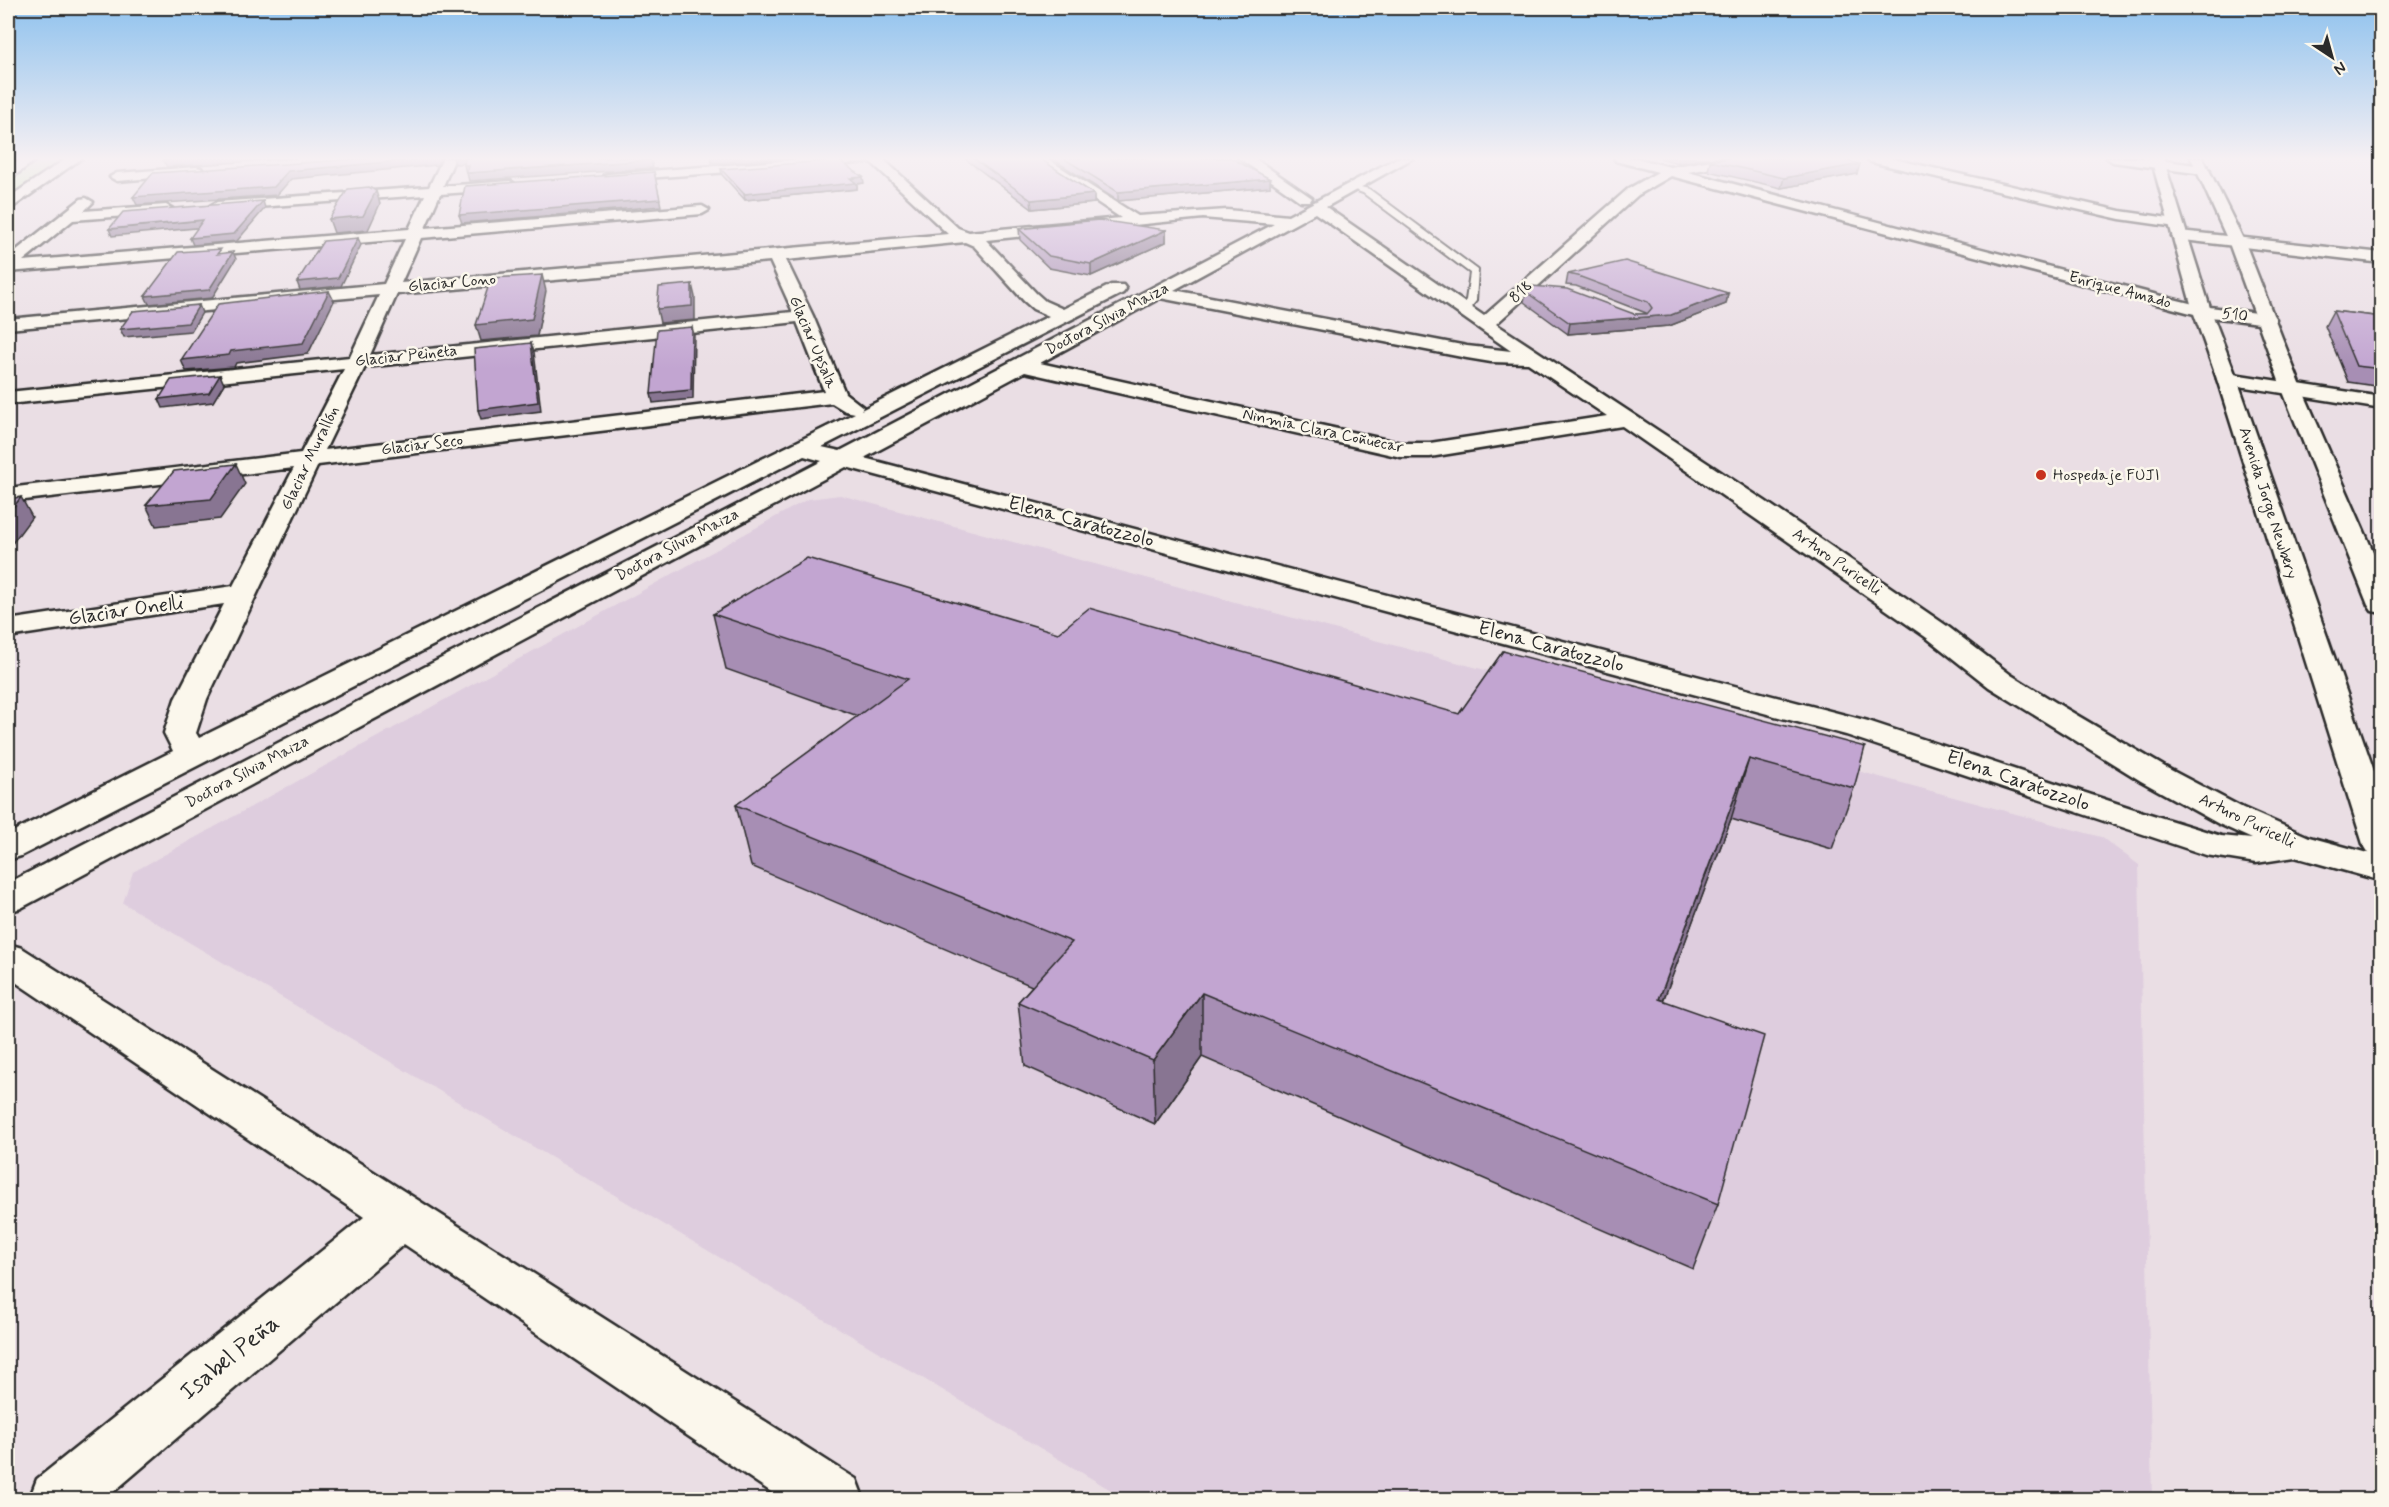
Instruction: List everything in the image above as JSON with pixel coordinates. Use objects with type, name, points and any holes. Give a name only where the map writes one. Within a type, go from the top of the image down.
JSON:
[{"type":"street","points":[[8,266],[54,228]]},
{"type":"street","name":"Glaciar Murallón","points":[[192,755],[180,733],[191,699],[358,361],[389,289],[419,228]]},
{"type":"street","points":[[8,266],[484,228]]},
{"type":"street","points":[[950,228],[980,243],[1039,305],[1064,316]]},
{"type":"street","name":"Glaciar Cono","points":[[8,324],[740,257],[776,256],[1053,228]]},
{"type":"street","name":"Doctora Silvia Maiza","points":[[8,848],[1236,228]]},
{"type":"street","name":"Doctora Silvia Maiza","points":[[8,899],[1278,228]]},
{"type":"street","name":"Arturo Puricelli","points":[[1347,228],[1485,325],[1756,506],[1936,632],[2000,681],[2052,714],[2153,774],[2231,816],[2296,845],[2382,868]]},
{"type":"street","name":"818","points":[[1485,325],[1590,228]]},
{"type":"street","name":"Enrique Amado","points":[[1888,228],[2202,311]]},
{"type":"street","points":[[2172,228],[2237,243],[2382,258]]},
{"type":"street","points":[[2230,228],[2268,319],[2292,389],[2382,604]]},
{"type":"street","name":"Avenida Jorge Newbery","points":[[2178,230],[2202,311],[2227,379],[2382,847]]},
{"type":"street","points":[[723,246],[740,257]]},
{"type":"street","name":"Glaciar Upsala","points":[[776,256],[804,316],[836,396],[864,416]]},
{"type":"street","points":[[1525,288],[1547,290]]},
{"type":"street","points":[[1157,292],[1467,352],[1491,356],[1535,357]]},
{"type":"street","name":"510","points":[[2202,311],[2268,319]]},
{"type":"street","name":"Glaciar Peineta","points":[[8,398],[804,316]]},
{"type":"street","name":"Ninmia Clara Coñuecar","points":[[1022,365],[1401,450],[1430,450],[1626,419]]},
{"type":"street","points":[[2227,379],[2382,403]]},
{"type":"street","name":"Glaciar Seco","points":[[8,495],[836,396]]},
{"type":"street","name":"Elena Caratozzolo","points":[[801,448],[1857,729],[2219,847],[2256,851],[2296,845]]},
{"type":"street","name":"Glaciar Onelli","points":[[8,628],[244,593]]},
{"type":"street","points":[[8,958],[835,1500]]},
{"type":"street","name":"Isabel Peña","points":[[58,1500],[402,1216]]},
{"type":"lane","points":[[1417,228],[1475,273],[1471,301],[1463,310]]},
{"type":"shaded area","points":[[840,495],[2101,837],[2139,865],[2152,1499],[1126,1499],[123,903],[133,872],[808,499]]},
{"type":"building","points":[[197,228],[239,228],[234,234],[190,238]]},
{"type":"building","points":[[1019,229],[1166,230],[1091,264],[1049,256]]},
{"type":"building","points":[[358,238],[338,278],[297,282],[323,241]]},
{"type":"building","points":[[221,249],[217,254],[233,252],[209,290],[145,296],[178,252]]},
{"type":"building","points":[[1625,261],[1728,293],[1671,315],[1570,323],[1526,292],[1532,286],[1567,289],[1634,314],[1647,314],[1652,308],[1648,302],[1568,274]]},
{"type":"building","points":[[542,275],[532,319],[476,325],[491,278]]},
{"type":"building","points":[[692,284],[692,306],[657,309],[659,287]]},
{"type":"building","points":[[329,291],[303,343],[231,351],[229,355],[181,360],[218,304]]},
{"type":"building","points":[[199,305],[188,323],[120,329],[133,311]]},
{"type":"building","points":[[2333,311],[2382,317],[2382,369],[2356,366]]},
{"type":"building","points":[[692,327],[691,390],[651,394],[657,330]]},
{"type":"building","points":[[531,343],[538,402],[478,410],[474,349]]},
{"type":"building","points":[[220,375],[209,393],[159,399],[171,380]]},
{"type":"building","points":[[236,464],[211,499],[146,505],[174,471]]},
{"type":"building","points":[[21,497],[8,514],[8,499]]},
{"type":"building","points":[[807,558],[1058,633],[1089,608],[1459,714],[1503,651],[1865,747],[1854,788],[1749,759],[1659,999],[1764,1036],[1718,1204],[1202,993],[1153,1060],[1018,1002],[1072,942],[736,805],[908,679],[713,614]]},
{"type":"place","name":"Hospedaje FUJI","points":[[2041,475]]}]
